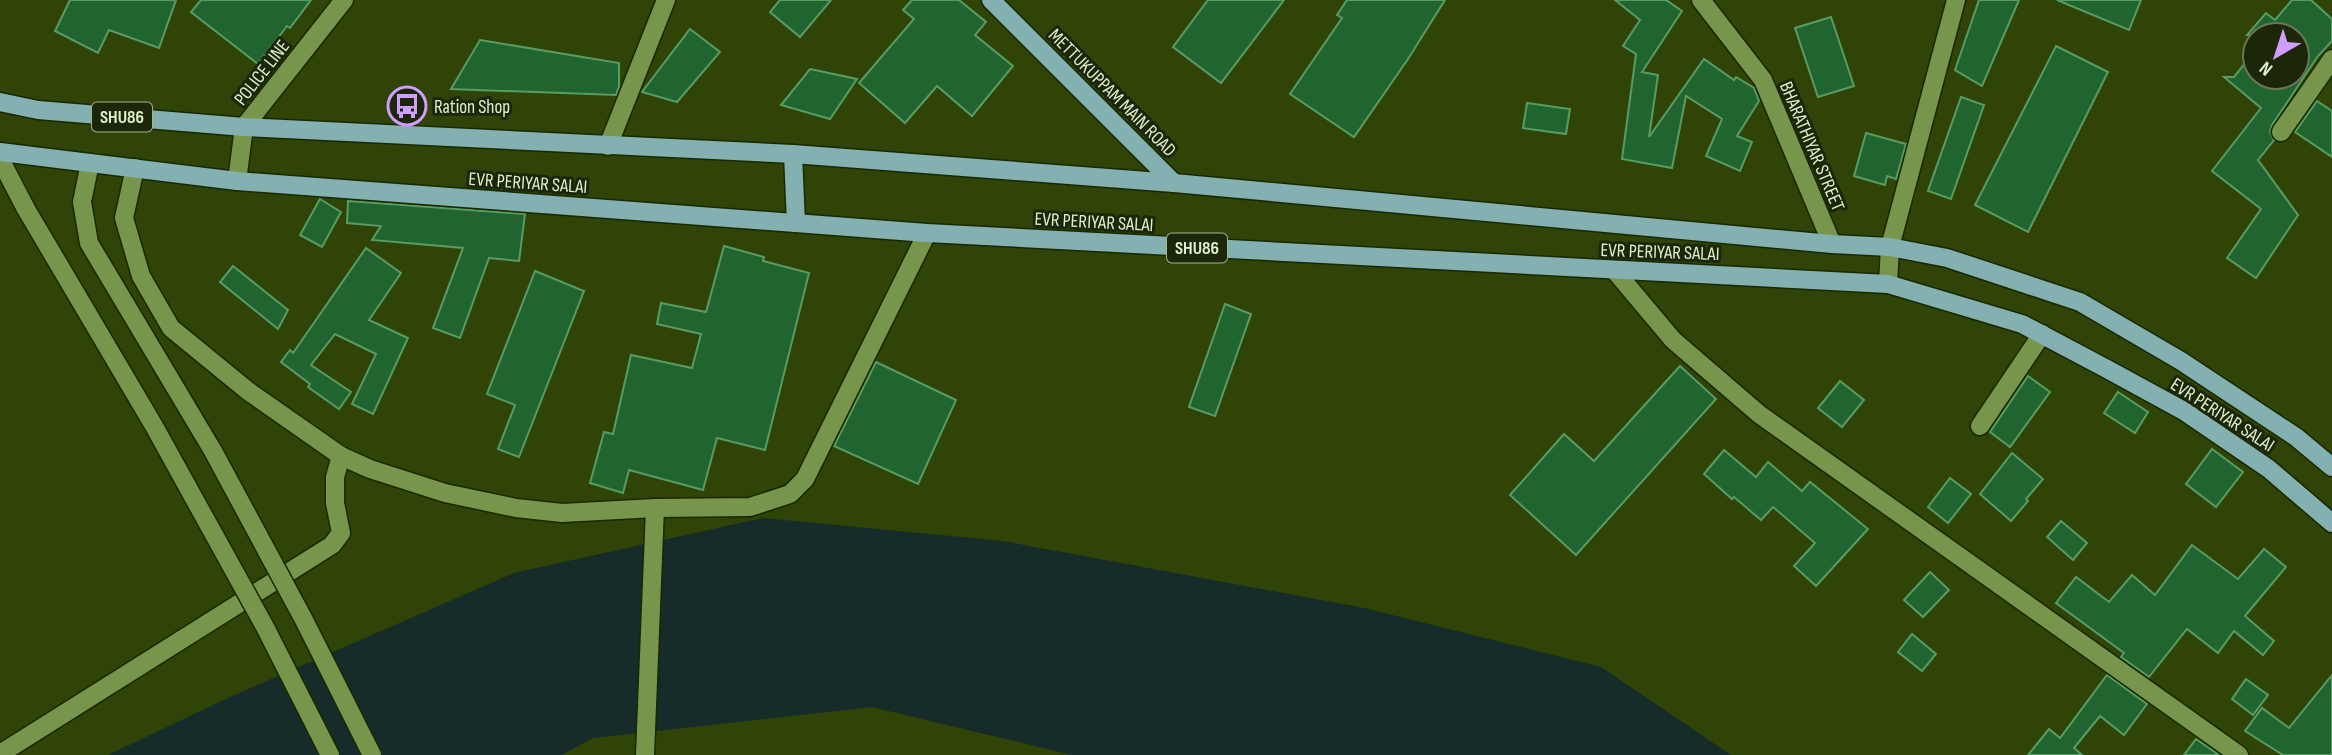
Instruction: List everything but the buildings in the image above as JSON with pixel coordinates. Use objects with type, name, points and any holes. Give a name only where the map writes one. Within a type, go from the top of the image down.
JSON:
[{"type":"main road","name":"METTUKUPPAM MAIN ROAD","points":[[992,0],[1174,183]]},
{"type":"main road","name":"EVR PERIYAR SALAI","points":[[0,102],[38,110],[244,127],[793,154],[1174,183],[1832,244],[1890,247],[1947,258],[2080,302],[2181,361],[2296,437],[2332,467]]},
{"type":"main road","name":"EVR PERIYAR SALAI","points":[[0,152],[237,181],[927,233],[1888,284],[2022,324],[2042,334],[2184,411],[2269,469],[2332,523]]},
{"type":"main road","points":[[793,154],[796,223]]},
{"type":"street","name":"POLICE LINE","points":[[237,181],[244,127],[344,0]]},
{"type":"street","points":[[608,146],[666,0]]},
{"type":"street","name":"BHARATHIYAR STREET","points":[[1701,0],[1763,80],[1832,244]]},
{"type":"street","points":[[1888,284],[1890,247],[1956,0]]},
{"type":"street","points":[[2281,132],[2332,59]]},
{"type":"street","points":[[0,159],[26,209],[154,426],[265,627],[330,755]]},
{"type":"street","points":[[90,163],[82,202],[89,243],[213,451],[304,620],[372,755]]},
{"type":"street","points":[[135,168],[124,218],[141,276],[171,328],[248,391],[341,456],[370,469],[445,493],[516,508],[562,513],[750,507],[790,494],[805,479],[927,233]]},
{"type":"street","points":[[1615,271],[1673,340],[1759,414],[2239,755]]},
{"type":"street","points":[[1980,426],[2042,334]]},
{"type":"street","points":[[0,754],[332,545],[341,533],[335,503],[335,477],[341,456]]},
{"type":"street","points":[[645,755],[655,509]]},
{"type":"water","points":[[763,518],[1003,541],[1364,608],[1601,667],[1731,755],[1072,755],[872,707],[593,738],[562,755],[108,755],[230,697],[514,573]]},
{"type":"place","name":"Ration Shop","points":[[407,106]]}]
